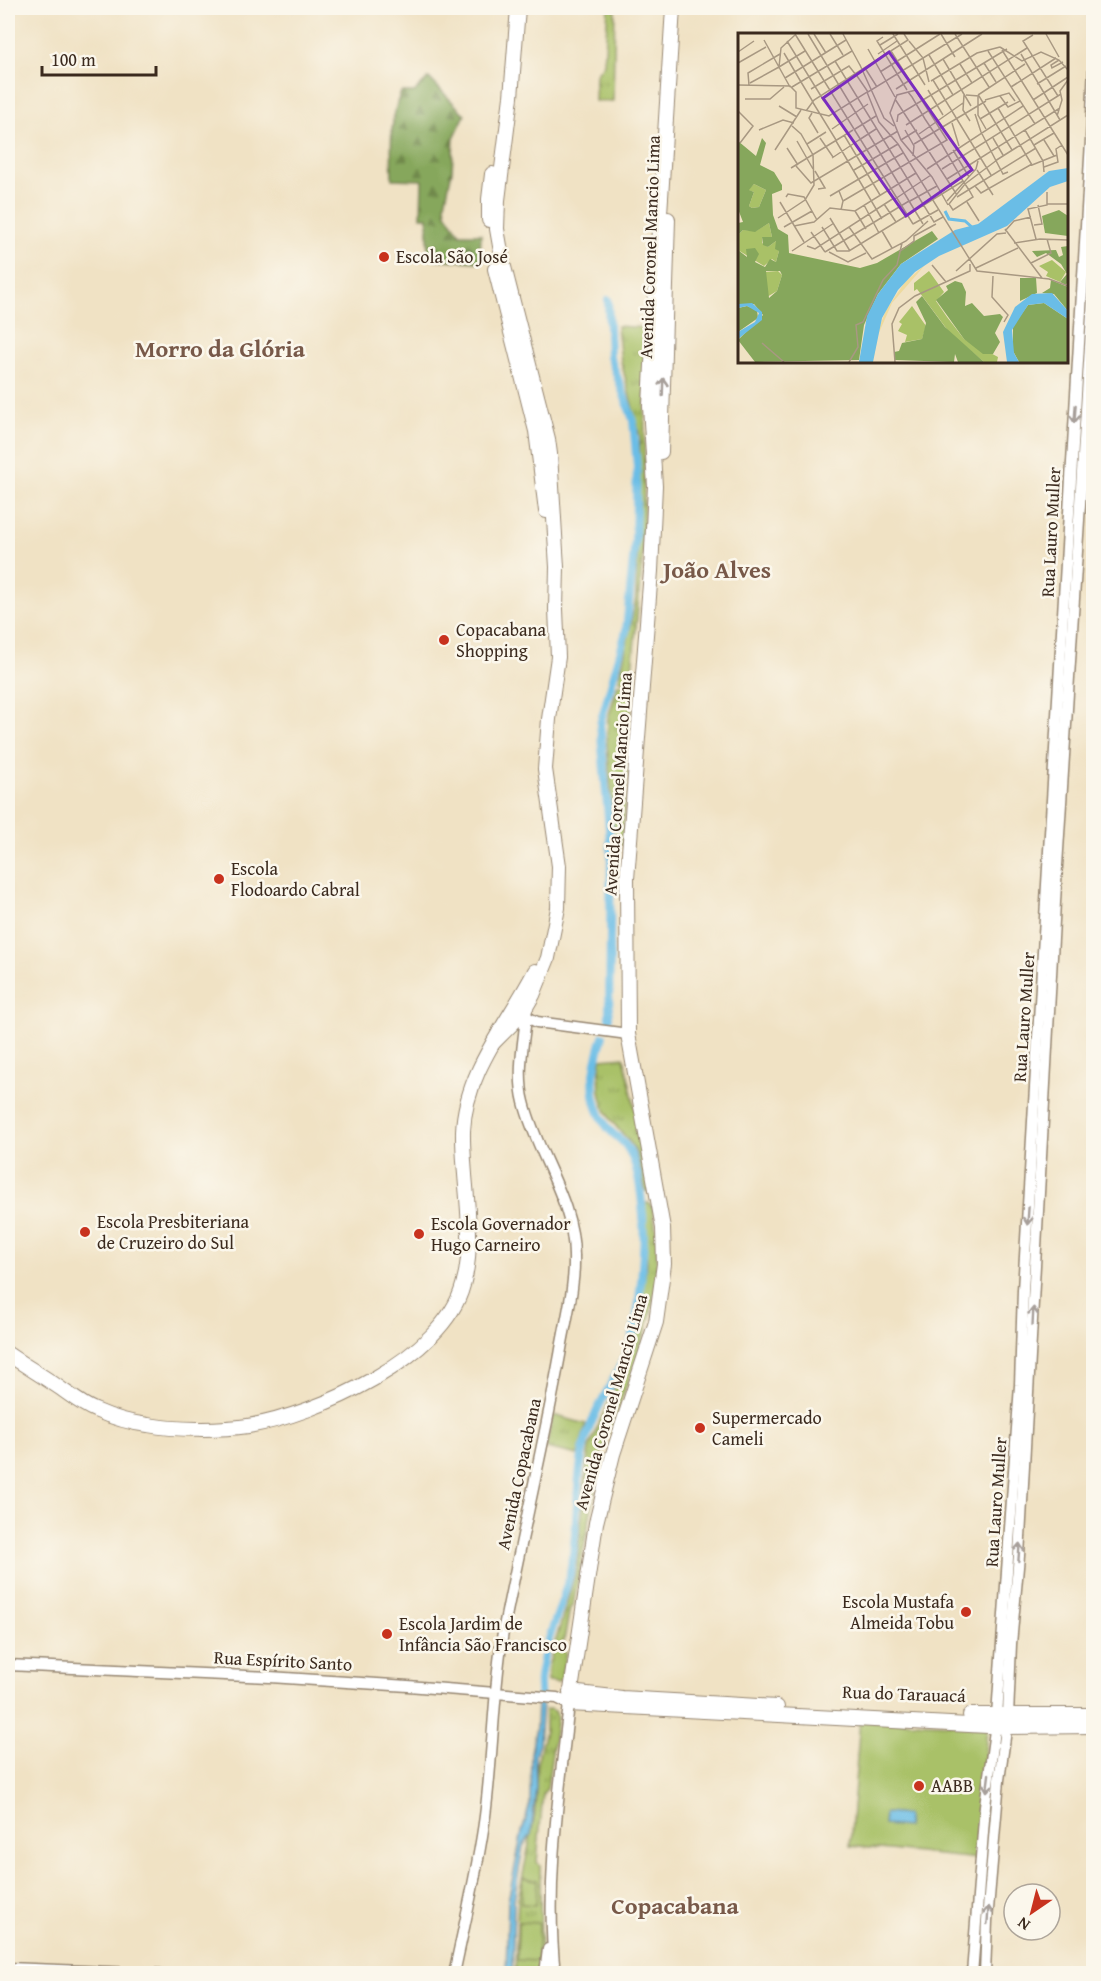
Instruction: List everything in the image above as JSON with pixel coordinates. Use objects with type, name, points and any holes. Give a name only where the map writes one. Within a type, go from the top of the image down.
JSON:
[{"type":"main road","points":[[8,1354],[95,1410],[148,1425],[192,1428],[247,1426],[305,1411],[381,1375],[431,1337],[447,1319],[464,1285],[468,1239],[463,1130],[468,1099],[494,1042],[522,1011],[545,967],[555,926],[559,893],[556,836],[545,769],[558,657],[557,567],[550,454],[494,264],[489,230],[489,199],[502,96],[509,8]]},
{"type":"main road","points":[[518,8],[497,229],[528,380]]},
{"type":"main road","name":"Avenida Coronel Mancio Lima","points":[[565,1698],[598,1513],[611,1459],[656,1322],[662,1284],[663,1228],[628,1034],[628,853],[640,729],[651,571],[655,486],[650,406],[673,8]]},
{"type":"main road","name":"Avenida Coronel Mancio Lima","points":[[655,486],[660,470],[673,107],[680,8]]},
{"type":"main road","points":[[8,1346],[34,1370]]},
{"type":"main road","name":"Rua Espírito Santo","points":[[565,1698],[622,1698],[714,1707]]},
{"type":"main road","name":"Rua do Tarauacá","points":[[714,1707],[1002,1721],[1053,1721],[1094,1726]]},
{"type":"main road","name":"Rua do Tarauacá","points":[[1053,1721],[1094,1715]]},
{"type":"street","name":"Rua Lauro Muller","points":[[985,1974],[1002,1721],[1011,1644],[1023,1491],[1049,944],[1074,515],[1094,62]]},
{"type":"street","name":"Rua Lauro Muller","points":[[1074,515],[1094,284]]},
{"type":"street","points":[[522,1011],[537,1022],[628,1034]]},
{"type":"street","name":"Avenida Copacabana","points":[[453,1974],[470,1907],[485,1814],[503,1632],[555,1385],[572,1283],[574,1257],[568,1211],[533,1133],[523,1098],[522,1011]]},
{"type":"street","name":"Rua Espírito Santo","points":[[8,1665],[270,1677],[408,1686],[497,1695],[565,1698]]},
{"type":"street","name":"Avenida Coronel Mancio Lima","points":[[545,1974],[550,1934],[552,1849],[565,1698]]},
{"type":"street","name":"Rua Lauro Muller","points":[[972,1974],[985,1806],[1002,1721]]},
{"type":"street","name":"Avenida Coronel Mancio Lima","points":[[550,1934],[555,1974]]},
{"type":"street","points":[[457,1959],[459,1974]]},
{"type":"street","name":"Avenida Copacabana","points":[[446,1974],[457,1959]]},
{"type":"street","points":[[8,1968],[160,1974]]},
{"type":"green space","points":[[608,8],[615,8],[613,101],[595,101],[596,74],[604,64]]},
{"type":"green space","points":[[429,78],[465,115],[454,138],[452,171],[445,204],[446,213],[460,234],[481,234],[480,262],[428,259],[428,217],[421,217],[422,180],[392,179],[394,113],[401,92],[414,92]]},
{"type":"green space","points":[[617,326],[646,328],[643,553],[631,682],[619,680],[636,599],[640,437],[621,361]]},
{"type":"green space","points":[[618,684],[633,685],[622,845],[615,844],[607,743],[608,718]]},
{"type":"green space","points":[[624,1057],[653,1192],[646,1191],[635,1152],[629,1141],[609,1118],[600,1094],[601,1059]]},
{"type":"green space","points":[[649,1203],[653,1207],[657,1240],[657,1280],[650,1316],[637,1358],[603,1448],[573,1605],[570,1608],[562,1650],[566,1653],[561,1679],[558,1682],[548,1681],[548,1667],[576,1571],[589,1447],[619,1378],[634,1336],[647,1263],[642,1204]]},
{"type":"green space","points":[[553,1415],[586,1424],[578,1455],[546,1448]]},
{"type":"green space","points":[[545,1710],[555,1711],[557,1716],[547,1789],[543,1793],[537,1862],[540,1866],[541,1973],[515,1974],[518,1900],[535,1814],[537,1763],[545,1731]]},
{"type":"green space","name":"AABB","points":[[860,1719],[987,1726],[978,1859],[850,1846]]},
{"type":"green space","points":[[523,1878],[537,1880],[536,1905],[521,1904]]},
{"type":"green space","points":[[518,1922],[539,1923],[537,1961],[517,1960]]},
{"type":"water","points":[[537,1702],[542,1702],[539,1744],[535,1755],[536,1787],[531,1835],[523,1846],[514,1900],[512,1973],[506,1974],[508,1901],[530,1804],[531,1753],[536,1727]]},
{"type":"water","points":[[885,1813],[907,1815],[907,1827],[884,1825]]},
{"type":"waterway","points":[[608,300],[610,357],[633,420],[637,467],[635,540],[626,631],[600,724],[611,852],[609,1018]]},
{"type":"waterway","points":[[540,1700],[542,1665],[573,1557],[579,1474],[585,1442],[599,1405],[629,1347],[635,1327],[641,1287],[643,1227],[636,1168],[626,1146],[609,1130],[600,1116],[594,1094],[594,1071],[603,1036]]},
{"type":"place","name":"Escola São José","points":[[384,257]]},
{"type":"place","name":"Copacabana Shopping","points":[[444,640]]},
{"type":"place","name":"Escola Flodoardo Cabral","points":[[219,879]]},
{"type":"place","name":"Escola Presbiteriana de Cruzeiro do Sul","points":[[85,1232]]},
{"type":"place","name":"Escola Governador Hugo Carneiro","points":[[419,1234]]},
{"type":"place","name":"Supermercado Cameli","points":[[700,1428]]},
{"type":"place","name":"Escola Mustafa Almeida Tobu","points":[[966,1612]]},
{"type":"place","name":"Escola Jardim de Infância São Francisco","points":[[387,1634]]},
{"type":"place","name":"AABB","points":[[919,1786]]},
{"type":"district","name":"Morro da Glória","points":[[220,349]]},
{"type":"district","name":"João Alves","points":[[717,570]]},
{"type":"district","name":"Copacabana","points":[[675,1906]]}]
